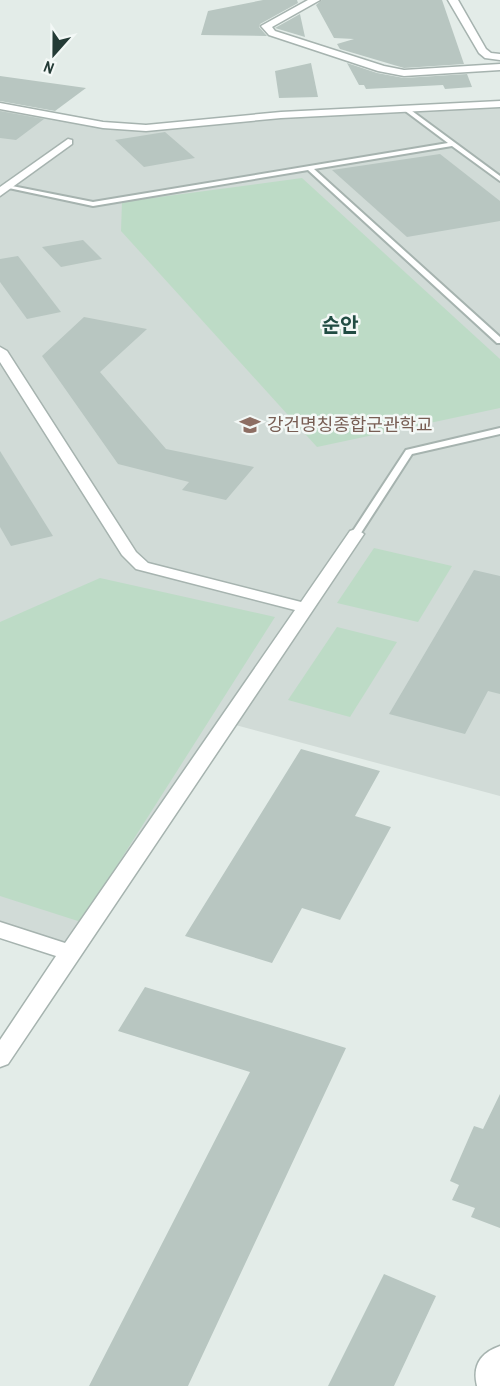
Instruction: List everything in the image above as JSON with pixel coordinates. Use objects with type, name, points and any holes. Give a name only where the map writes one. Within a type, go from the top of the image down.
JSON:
[{"type":"street","points":[[315,0],[266,26],[272,33],[382,69],[404,73],[500,67]]},
{"type":"street","points":[[453,0],[482,51],[488,56],[500,57]]},
{"type":"street","points":[[0,106],[103,125],[146,128],[281,115],[500,104]]},
{"type":"street","points":[[4,190],[68,142]]},
{"type":"street","points":[[0,351],[130,555],[142,566],[306,608]]},
{"type":"street","points":[[0,1058],[356,534]]},
{"type":"street","points":[[0,930],[70,953]]},
{"type":"street","points":[[490,1386],[487,1372],[500,1358]]},
{"type":"lane","points":[[406,109],[500,179]]},
{"type":"lane","points":[[4,190],[93,204],[453,144]]},
{"type":"lane","points":[[309,168],[500,341]]},
{"type":"lane","points":[[356,534],[409,452],[500,431]]},
{"type":"shaded area","name":"강건명칭종합군관학교","points":[[500,104],[500,796],[228,723],[70,953],[0,930],[0,106],[123,127],[281,115]]},
{"type":"green space","points":[[302,178],[500,359],[500,408],[317,447],[121,231],[122,202]]},
{"type":"green space","points":[[374,548],[452,566],[418,622],[337,603]]},
{"type":"green space","points":[[100,578],[275,617],[81,922],[0,896],[0,622]]},
{"type":"green space","points":[[337,627],[397,642],[350,717],[288,700]]},
{"type":"building","points":[[263,0],[297,0],[298,3],[260,24],[259,27],[267,36],[201,35],[208,11]]},
{"type":"building","points":[[322,0],[442,0],[464,64],[404,68],[340,49],[337,44],[354,39],[334,38],[316,5]]},
{"type":"building","points":[[300,14],[305,37],[275,28]]},
{"type":"building","points":[[311,63],[318,97],[279,98],[275,71]]},
{"type":"building","points":[[347,63],[377,73],[404,78],[467,74],[472,87],[445,89],[443,85],[366,89],[364,85],[359,85]]},
{"type":"building","points":[[0,76],[86,88],[55,111],[0,101]]},
{"type":"building","points":[[0,111],[44,119],[16,140],[0,138]]},
{"type":"building","points":[[165,132],[195,158],[144,167],[115,140]]},
{"type":"building","points":[[440,154],[500,201],[500,221],[407,237],[332,170]]},
{"type":"building","points":[[83,240],[102,259],[61,267],[42,247]]},
{"type":"building","points":[[18,256],[61,312],[27,319],[0,282],[0,259]]},
{"type":"building","points":[[84,317],[147,329],[100,372],[166,449],[254,467],[226,500],[182,490],[189,482],[118,464],[42,356]]},
{"type":"building","points":[[0,451],[53,536],[11,546],[0,527]]},
{"type":"building","points":[[474,570],[500,576],[500,694],[488,691],[465,734],[389,714]]},
{"type":"building","points":[[301,749],[380,771],[355,816],[391,827],[340,920],[302,908],[272,963],[185,936]]},
{"type":"building","points":[[145,987],[346,1048],[188,1386],[89,1386],[250,1072],[118,1031]]},
{"type":"building","points":[[500,1094],[500,1228],[471,1217],[475,1208],[452,1200],[459,1185],[450,1181],[474,1126],[483,1129]]},
{"type":"building","points":[[384,1274],[436,1296],[394,1386],[328,1386]]},
{"type":"place","name":"강건명칭종합군관학교","points":[[250,425]]},
{"type":"district","name":"순안","points":[[340,325]]}]
